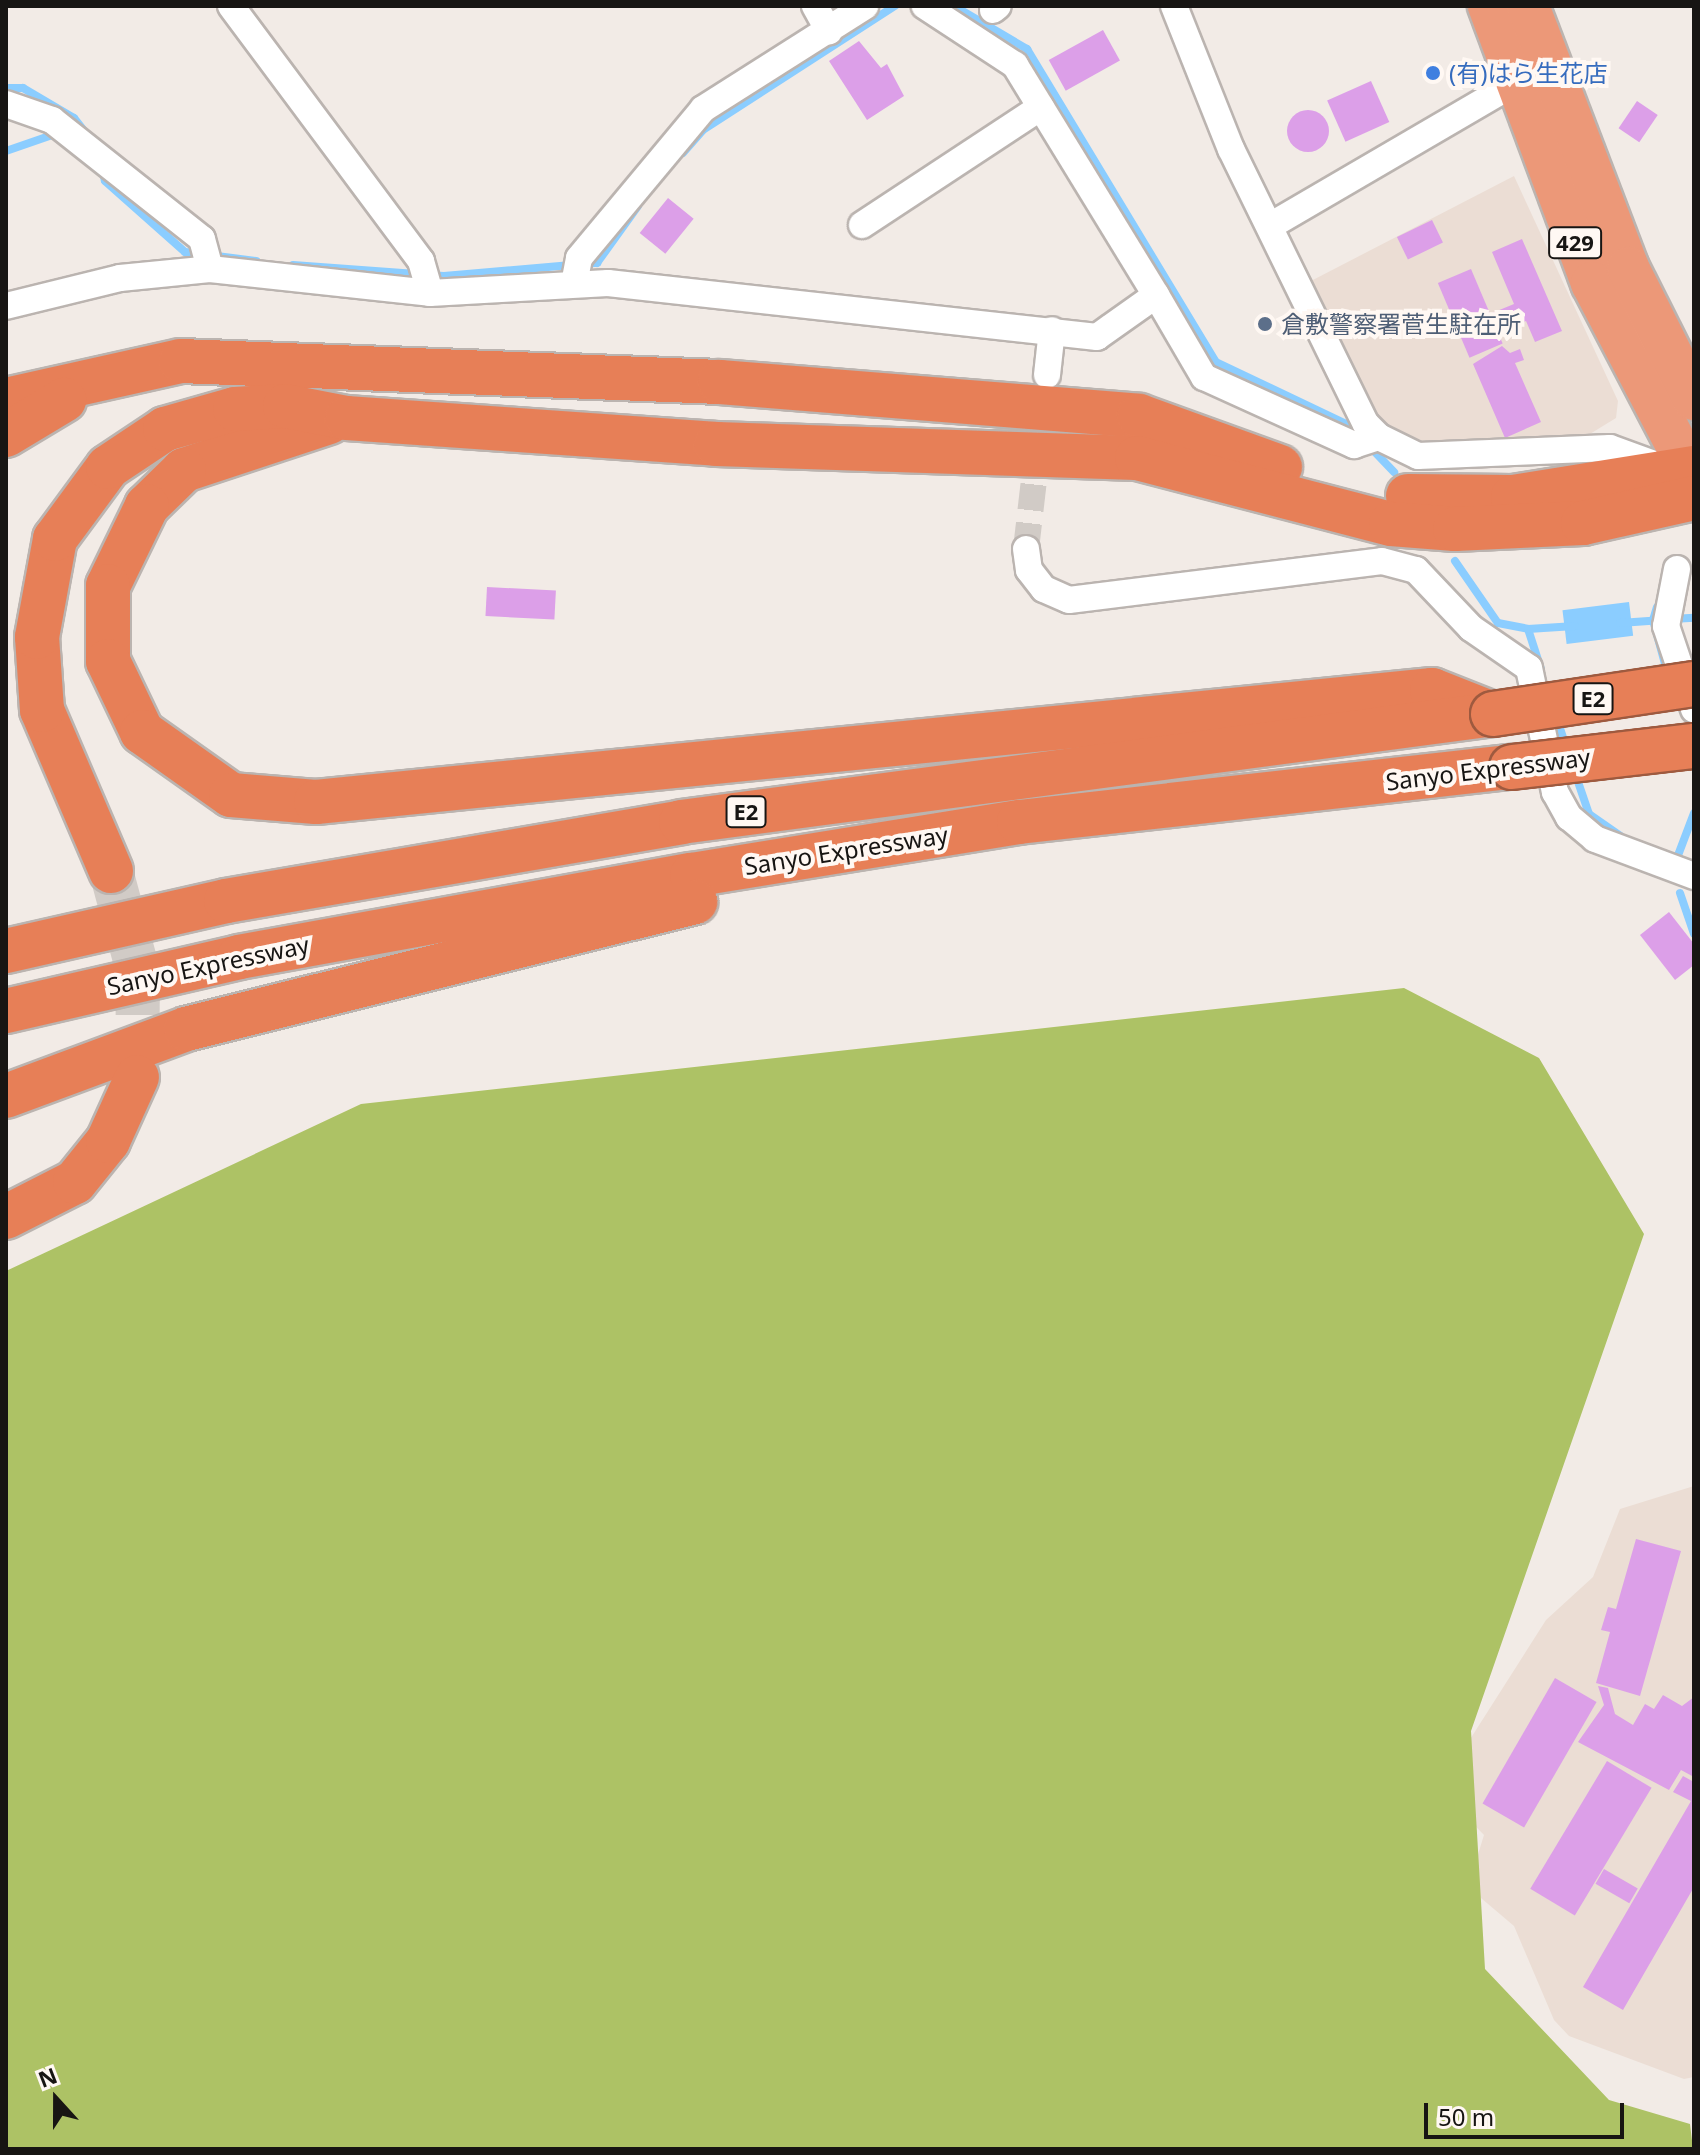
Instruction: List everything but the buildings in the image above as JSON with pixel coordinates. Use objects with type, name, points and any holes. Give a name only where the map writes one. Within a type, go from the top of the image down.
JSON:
[{"type":"highway","name":"429","points":[[1489,6],[1515,83],[1592,283],[1688,477]]},
{"type":"highway","name":"429","points":[[1528,6],[1628,268],[1694,399]]},
{"type":"highway","points":[[6,400],[25,391],[93,382],[181,361],[720,382],[1139,416],[1329,484],[1454,499],[1688,477]]},
{"type":"highway","points":[[6,435],[93,382]]},
{"type":"highway","points":[[111,871],[42,710],[37,637],[55,539],[108,467],[165,429],[235,409],[285,406],[347,418],[716,444],[1137,458],[1391,524],[1455,529],[1552,527],[1688,477]]},
{"type":"highway","points":[[347,418],[184,470],[147,506],[108,586],[108,661],[142,732],[231,795],[316,802],[1432,690],[1493,714]]},
{"type":"highway","name":"E2","points":[[6,951],[226,901],[681,822],[1493,714],[1694,684]]},
{"type":"highway","name":"Sanyo Expressway","points":[[6,1011],[424,922],[1019,822],[1694,746]]},
{"type":"highway","points":[[6,1096],[186,1029],[1019,822]]},
{"type":"highway","points":[[6,1217],[75,1182],[108,1141],[137,1077]]},
{"type":"street","points":[[231,6],[429,282]]},
{"type":"street","points":[[815,6],[829,31]]},
{"type":"street","points":[[576,271],[703,109],[865,6]]},
{"type":"street","points":[[925,6],[1004,54],[1041,107],[1204,377],[1418,456],[1610,448],[1688,477]]},
{"type":"street","points":[[1174,6],[1270,226],[1371,440]]},
{"type":"street","points":[[1270,226],[1515,83]]},
{"type":"street","points":[[6,104],[52,120],[100,157],[209,258]]},
{"type":"street","points":[[862,225],[1041,107]]},
{"type":"street","points":[[6,306],[209,258],[429,282],[576,271],[1097,337],[1156,295]]},
{"type":"street","points":[[1047,375],[1052,330]]},
{"type":"street","points":[[1026,549],[1029,570],[1044,589],[1069,600],[1382,561],[1416,570],[1471,628],[1529,668],[1555,792],[1569,817],[1595,839],[1694,876]]},
{"type":"street","points":[[1677,569],[1666,619],[1694,709]]},
{"type":"shaded area","points":[[1514,176],[1618,401],[1616,418],[1585,437],[1424,441],[1383,428],[1309,282]]},
{"type":"shaded area","points":[[1694,1486],[1694,2077],[1684,2079],[1569,2036],[1554,2020],[1514,1926],[1468,1887],[1484,1835],[1450,1800],[1460,1755],[1546,1620],[1593,1577],[1620,1509]]},
{"type":"green space","points":[[1404,988],[1539,1058],[1644,1234],[1471,1731],[1485,1969],[1609,2100],[1690,2124],[1693,2149],[6,2149],[6,1271],[361,1104]]},
{"type":"water","points":[[1629,602],[1633,636],[1567,644],[1562,610]]},
{"type":"waterway","points":[[683,153],[703,130],[895,6]]},
{"type":"waterway","points":[[954,6],[1027,49],[1216,362],[1350,426],[1394,472]]},
{"type":"waterway","points":[[6,88],[23,88],[74,118],[95,145]]},
{"type":"waterway","points":[[6,151],[55,134]]},
{"type":"waterway","points":[[102,169],[105,181],[185,252],[256,261]]},
{"type":"waterway","points":[[293,265],[444,276],[597,263],[638,206]]},
{"type":"waterway","points":[[1455,561],[1498,623],[1528,629],[1541,669]]},
{"type":"waterway","points":[[1657,607],[1653,620],[1668,675]]},
{"type":"waterway","points":[[1672,619],[1694,618]]},
{"type":"waterway","points":[[1620,623],[1659,620]]},
{"type":"waterway","points":[[1528,629],[1575,626]]},
{"type":"waterway","points":[[1556,716],[1567,749]]},
{"type":"waterway","points":[[1575,773],[1589,814],[1621,836]]},
{"type":"waterway","points":[[1677,858],[1694,813]]},
{"type":"waterway","points":[[1680,893],[1694,934]]},
{"type":"tunnel","points":[[1026,549],[1044,394]]},
{"type":"tunnel","points":[[111,871],[138,971],[137,1077]]},
{"type":"place","name":"(有)はら生花店","points":[[1433,73]]},
{"type":"place","name":"倉敷警察署菅生駐在所","points":[[1265,324]]}]
